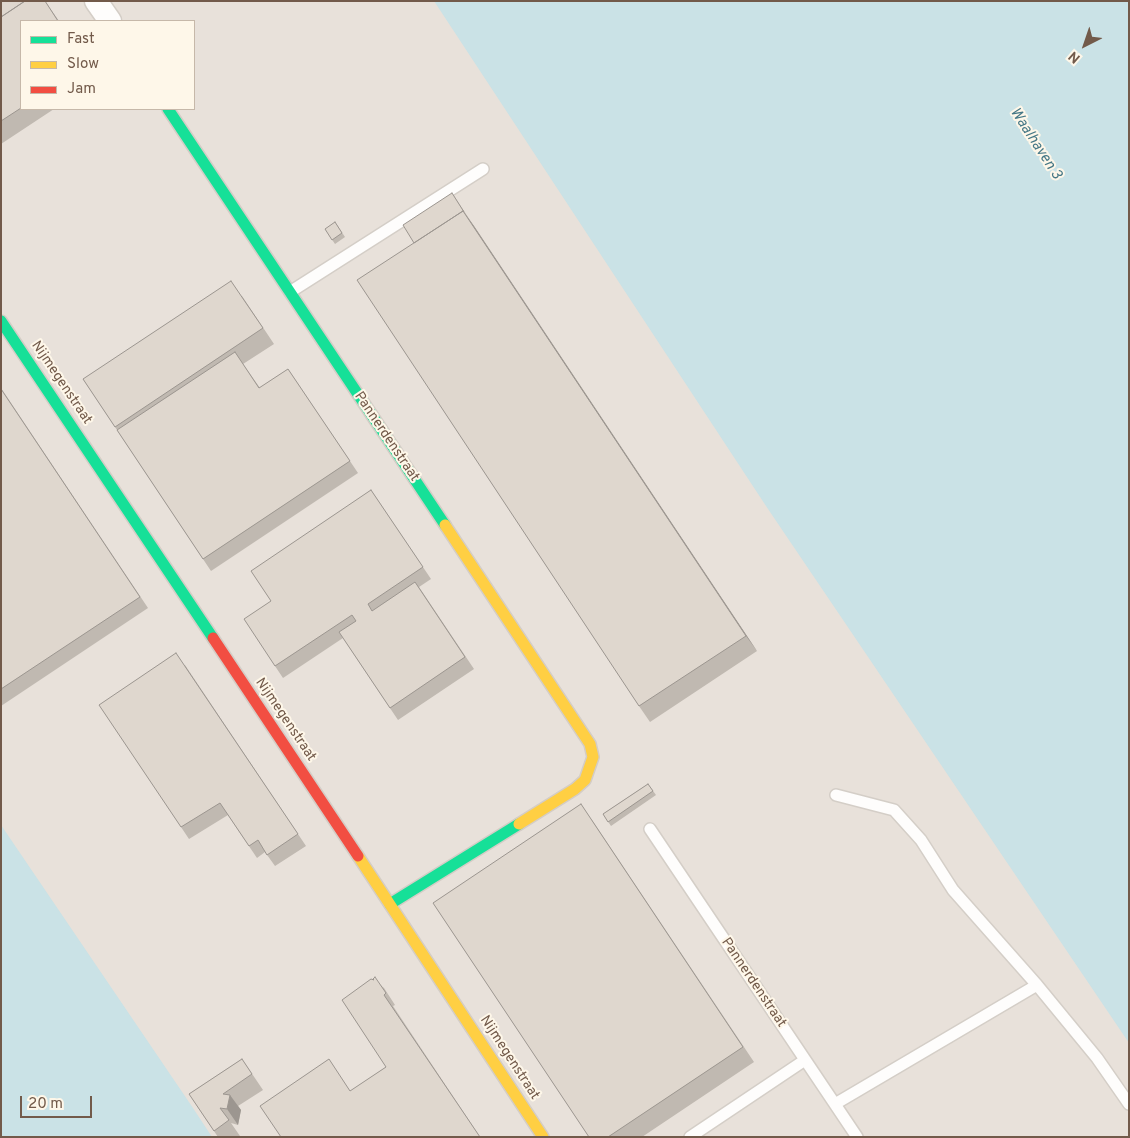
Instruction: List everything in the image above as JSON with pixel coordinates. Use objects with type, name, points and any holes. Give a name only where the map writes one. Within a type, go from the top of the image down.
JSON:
[{"type":"street","points":[[96,1],[109,20]]},
{"type":"street","name":"Pannerdenstraat","points":[[169,110],[590,744],[592,757],[590,769],[585,780],[568,794],[390,904]]},
{"type":"street","name":"Nijmegenstraat","points":[[1,321],[543,1137]]},
{"type":"lane","points":[[290,292],[483,170]]},
{"type":"lane","points":[[836,796],[894,810],[921,840],[953,890],[1037,984],[1097,1058],[1129,1104]]},
{"type":"lane","name":"Pannerdenstraat","points":[[650,829],[835,1104],[853,1135]]},
{"type":"lane","points":[[835,1104],[1037,984]]},
{"type":"lane","points":[[690,1137],[805,1060]]},
{"type":"shaded area","points":[[1,1],[473,1],[1129,988],[1129,1137],[147,1137],[1,913]]},
{"type":"water","name":"Waalhaven 3","points":[[434,1],[1129,1],[1129,1043],[766,506]]},
{"type":"water","points":[[1,825],[193,1108],[212,1137],[1,1137]]},
{"type":"building","points":[[1,1],[25,1],[1,17]]},
{"type":"building","points":[[25,1],[45,1],[57,20],[20,20],[20,109],[1,121],[1,17]]},
{"type":"building","points":[[452,193],[464,212],[414,243],[403,225]]},
{"type":"building","points":[[463,211],[746,636],[639,706],[357,280]]},
{"type":"building","points":[[335,222],[342,233],[332,240],[325,229]]},
{"type":"building","points":[[231,281],[263,328],[115,427],[83,379]]},
{"type":"building","points":[[235,352],[259,388],[288,369],[350,461],[203,559],[117,430]]},
{"type":"building","points":[[1,389],[140,597],[1,689]]},
{"type":"building","points":[[371,490],[423,567],[368,604],[372,611],[415,582],[465,657],[390,708],[339,632],[356,621],[352,615],[275,666],[244,619],[271,601],[251,571]]},
{"type":"building","points":[[176,653],[298,834],[267,855],[258,840],[249,846],[220,803],[181,827],[99,705]]},
{"type":"building","points":[[648,784],[653,791],[608,822],[603,814]]},
{"type":"building","points":[[581,804],[743,1047],[608,1137],[589,1137],[433,903]]},
{"type":"building","points":[[375,977],[386,993],[384,995],[480,1137],[281,1137],[260,1106],[329,1059],[350,1091],[386,1067],[342,1000],[371,979],[374,980]]},
{"type":"building","points":[[242,1059],[252,1074],[223,1094],[230,1095],[227,1109],[220,1108],[229,1120],[214,1131],[189,1094]]},
{"type":"traffic: fast","points":[[169,110],[445,525]]},
{"type":"traffic: fast","points":[[1,321],[213,638]]},
{"type":"traffic: fast","points":[[390,904],[519,824]]},
{"type":"traffic: slow","points":[[445,525],[590,744],[593,757],[585,780],[575,789],[519,824]]},
{"type":"traffic: slow","points":[[358,856],[543,1137]]},
{"type":"traffic: jam","points":[[213,638],[358,856]]}]
